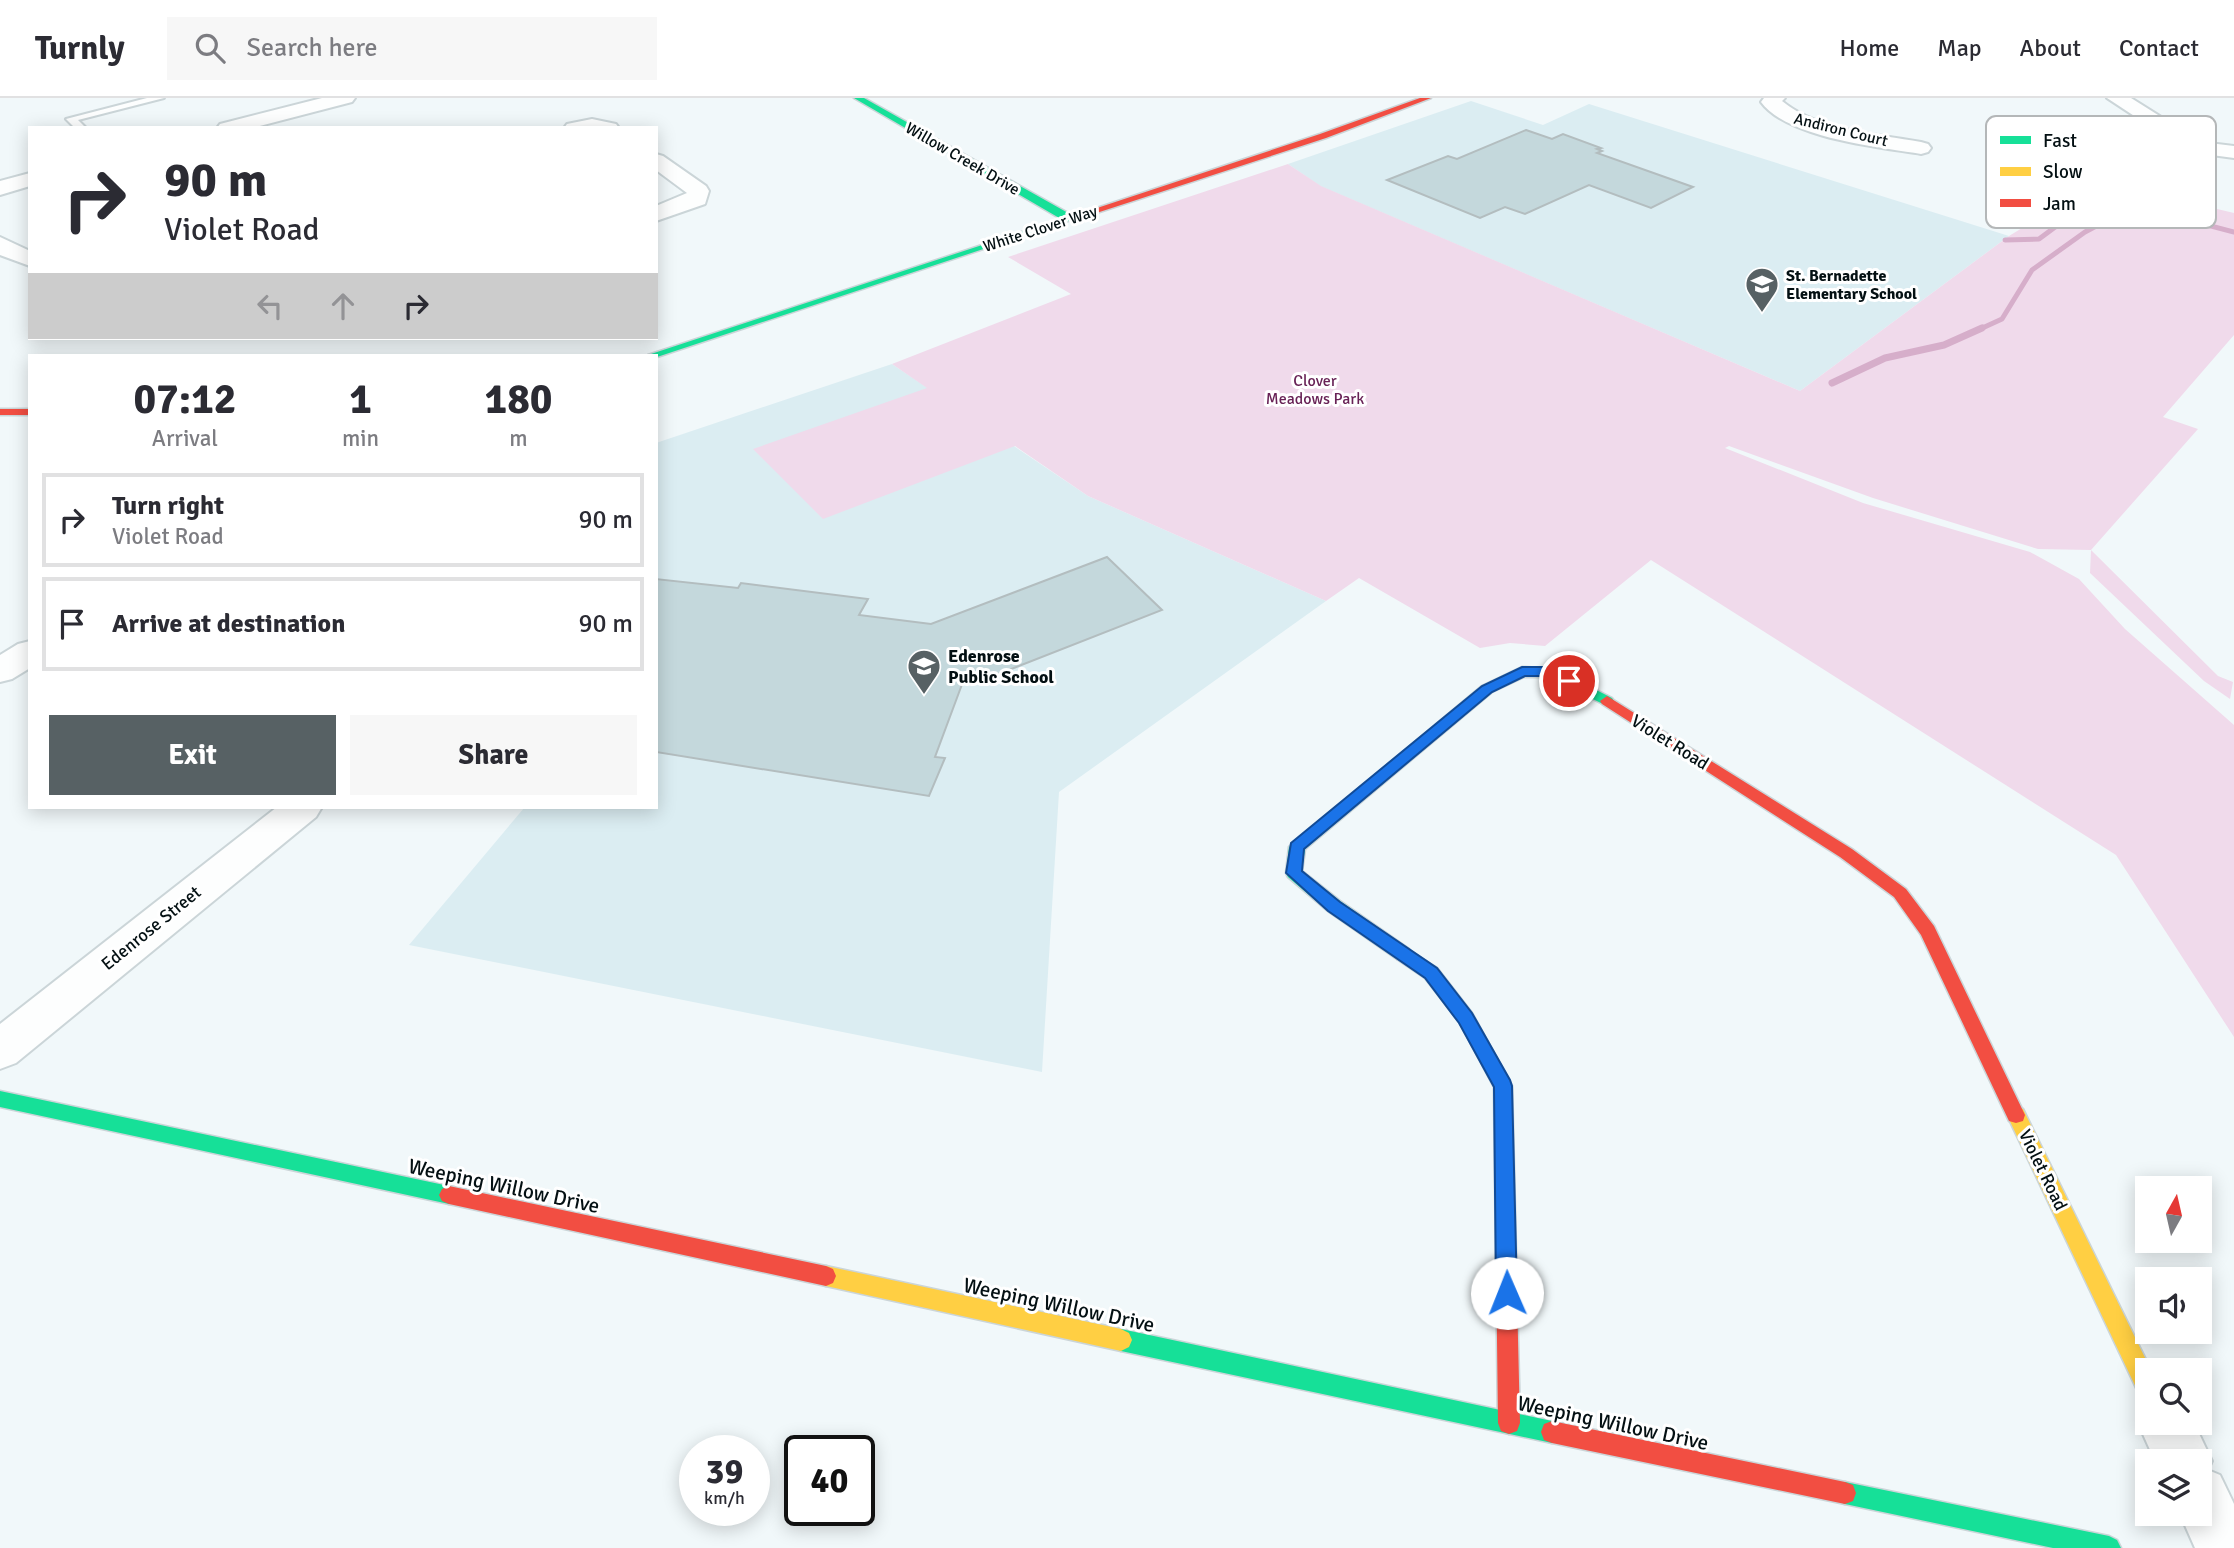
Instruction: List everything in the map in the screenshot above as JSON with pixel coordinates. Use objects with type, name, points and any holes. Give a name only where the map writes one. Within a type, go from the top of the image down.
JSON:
[{"type":"street","points":[[245,126],[271,123],[345,98]]},
{"type":"street","name":"Willow Creek Drive","points":[[858,98],[1068,219]]},
{"type":"street","name":"White Clover Way","points":[[656,354],[1333,133],[1427,98]]},
{"type":"street","name":"Andiron Court","points":[[1775,98],[1771,102],[1788,116],[1860,136],[1921,148]]},
{"type":"street","points":[[2117,98],[2145,116]]},
{"type":"street","points":[[2216,150],[2234,152]]},
{"type":"street","points":[[658,161],[698,191],[697,199],[690,203],[658,213]]},
{"type":"street","points":[[0,188],[28,180]]},
{"type":"street","points":[[0,244],[12,253],[28,258]]},
{"type":"street","points":[[0,412],[28,412]]},
{"type":"street","points":[[0,671],[28,653]]},
{"type":"street","name":"Violet Road","points":[[1509,1423],[1503,1086],[1466,1018],[1431,973],[1334,906],[1294,873],[1297,847],[1319,827],[1487,689],[1522,672],[1550,672],[1589,690],[1846,853],[1900,893],[1928,931],[2135,1361]]},
{"type":"street","name":"Edenrose Street","points":[[0,1050],[301,809]]},
{"type":"street","name":"Weeping Willow Drive","points":[[0,1099],[1509,1423],[2109,1548]]},
{"type":"street","points":[[2212,1520],[2225,1548]]},
{"type":"lane","points":[[79,126],[71,119],[159,98]]},
{"type":"shaded area","name":"St. Bernadette Elementary School","points":[[1471,101],[1543,125],[1589,104],[2009,236],[1800,391],[1320,186],[1288,164]]},
{"type":"shaded area","name":"Edenrose Public School","points":[[892,364],[1088,496],[1326,601],[1059,792],[1042,1072],[409,945],[523,809],[658,809],[658,442]]},
{"type":"green space","name":"Clover Meadows Park","points":[[1288,164],[1321,186],[1800,391],[2022,228],[2216,228],[2216,209],[2234,213],[2234,335],[2163,417],[2198,429],[2091,550],[2038,549],[1873,498],[1729,446],[1725,448],[1863,503],[2030,552],[2079,579],[2125,629],[2234,725],[2234,1037],[2116,855],[1651,560],[1545,646],[1510,643],[1480,648],[1359,578],[1326,601],[1088,496],[1015,446],[823,519],[753,449],[927,388],[892,364],[1071,294],[1008,257]]},
{"type":"green space","points":[[2091,550],[2218,676],[2233,682],[2230,699],[2204,681],[2090,573]]},
{"type":"building","points":[[1526,130],[1552,139],[1563,134],[1601,148],[1597,149],[1602,151],[1597,153],[1693,187],[1651,208],[1589,185],[1525,214],[1505,207],[1480,218],[1387,180],[1448,156],[1457,159]]},
{"type":"building","points":[[1107,557],[1162,610],[983,680],[964,679],[935,757],[945,758],[929,796],[658,752],[658,579],[738,588],[741,583],[868,599],[859,615],[931,624]]},
{"type":"waterway","points":[[2216,227],[2234,232]]},
{"type":"waterway","points":[[2005,240],[2039,239],[2054,228]]},
{"type":"waterway","points":[[1978,330],[2002,319],[2032,270],[2093,228]]},
{"type":"waterway","points":[[1832,383],[1885,358],[1944,345],[1982,328]]},
{"type":"traffic: fast","points":[[858,98],[1068,219]]},
{"type":"traffic: fast","points":[[656,354],[1072,218]]},
{"type":"traffic: fast","points":[[1403,954],[1334,906],[1294,873],[1297,847],[1487,689],[1522,672],[1550,672],[1607,701]]},
{"type":"traffic: fast","points":[[0,1099],[449,1195]]},
{"type":"traffic: fast","points":[[1121,1340],[1552,1432]]},
{"type":"traffic: fast","points":[[1845,1493],[2109,1548]]},
{"type":"traffic: slow","points":[[2016,1115],[2135,1361]]},
{"type":"traffic: slow","points":[[826,1276],[1121,1340]]},
{"type":"traffic: jam","points":[[1072,218],[1323,136],[1427,98]]},
{"type":"traffic: jam","points":[[0,412],[28,412]]},
{"type":"traffic: jam","points":[[1607,701],[1846,853],[1900,893],[1928,931],[2016,1115]]},
{"type":"traffic: jam","points":[[1403,954],[1431,973],[1466,1018],[1503,1086],[1509,1423]]},
{"type":"traffic: jam","points":[[449,1195],[826,1276]]},
{"type":"traffic: jam","points":[[1552,1432],[1845,1493]]},
{"type":"place","name":"St. Bernadette Elementary School","points":[[1762,314]]},
{"type":"place","name":"Edenrose Public School","points":[[924,696]]},
{"type":"route","points":[[1507,1293],[1503,1086],[1466,1018],[1431,973],[1334,906],[1294,873],[1297,847],[1487,689],[1522,672],[1550,672],[1569,681]]}]
